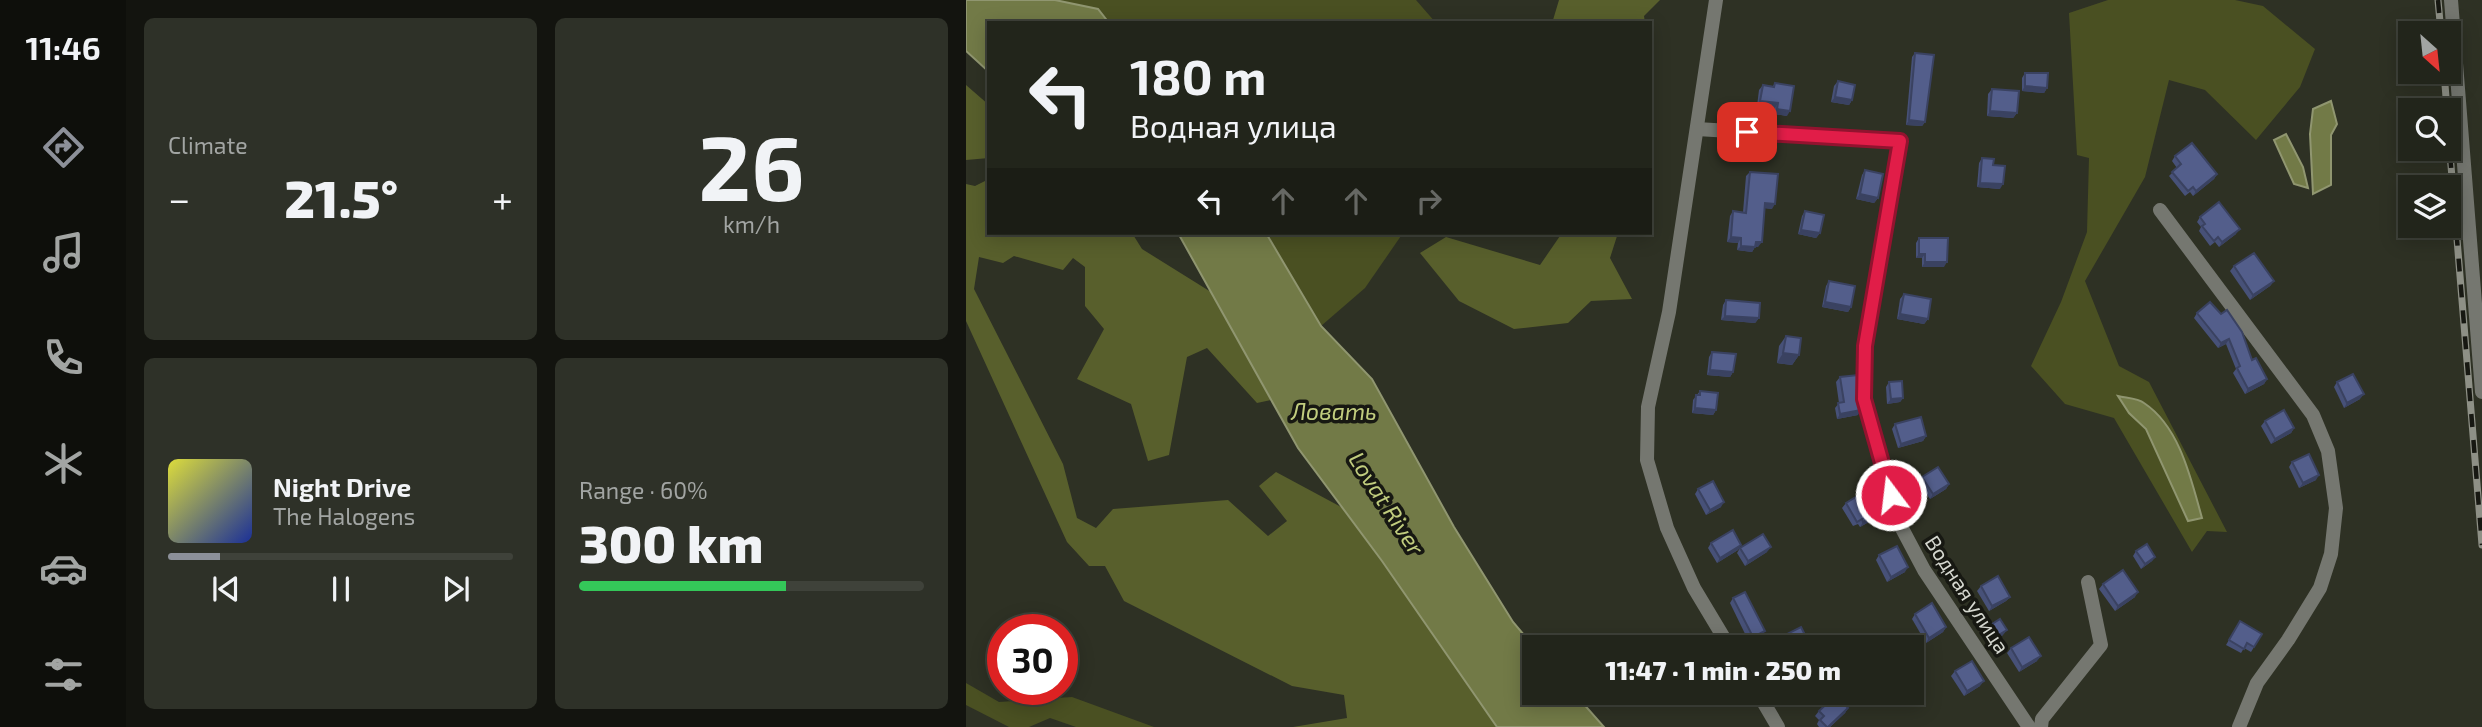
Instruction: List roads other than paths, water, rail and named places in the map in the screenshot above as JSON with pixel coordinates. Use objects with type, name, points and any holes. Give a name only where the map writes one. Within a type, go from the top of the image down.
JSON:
[{"type":"street","points":[[1716,0],[1669,312],[1648,407],[1647,460],[1667,528],[1694,588],[1722,635]]},
{"type":"street","points":[[2452,0],[2482,392]]},
{"type":"street","name":"Водная улица","points":[[1697,129],[1900,141],[1865,346],[1864,399],[1898,519],[1924,570],[2029,727]]},
{"type":"street","points":[[2160,210],[2313,415],[2329,451],[2336,508],[2331,554],[2324,577],[2288,640],[2257,683],[2239,727]]},
{"type":"street","points":[[2041,727],[2042,719],[2101,645],[2088,582]]},
{"type":"street","points":[[1765,705],[1778,727]]},
{"type":"water","points":[[966,0],[1055,0],[1098,9],[1107,21],[987,21],[987,70],[966,51]]},
{"type":"water","points":[[2331,101],[2337,124],[2331,135],[2331,185],[2313,194],[2310,134],[2313,109]]},
{"type":"water","points":[[2286,134],[2303,167],[2308,188],[2294,184],[2274,140]]},
{"type":"water","name":"Ловать","points":[[1179,235],[1267,235],[1321,326],[1372,379],[1454,527],[1513,622],[1524,635],[1522,705],[1585,705],[1604,727],[1497,727],[1382,561],[1298,448]]},
{"type":"water","points":[[2118,396],[2141,401],[2167,426],[2182,455],[2202,518],[2188,521],[2146,429],[2129,413]]},
{"type":"railway","points":[[2438,0],[2440,21]]},
{"type":"railway","points":[[2445,84],[2446,98]]},
{"type":"railway","points":[[2451,161],[2482,545]]},
{"type":"water label","name":"Lovat River","points":[[1387,503]]}]
